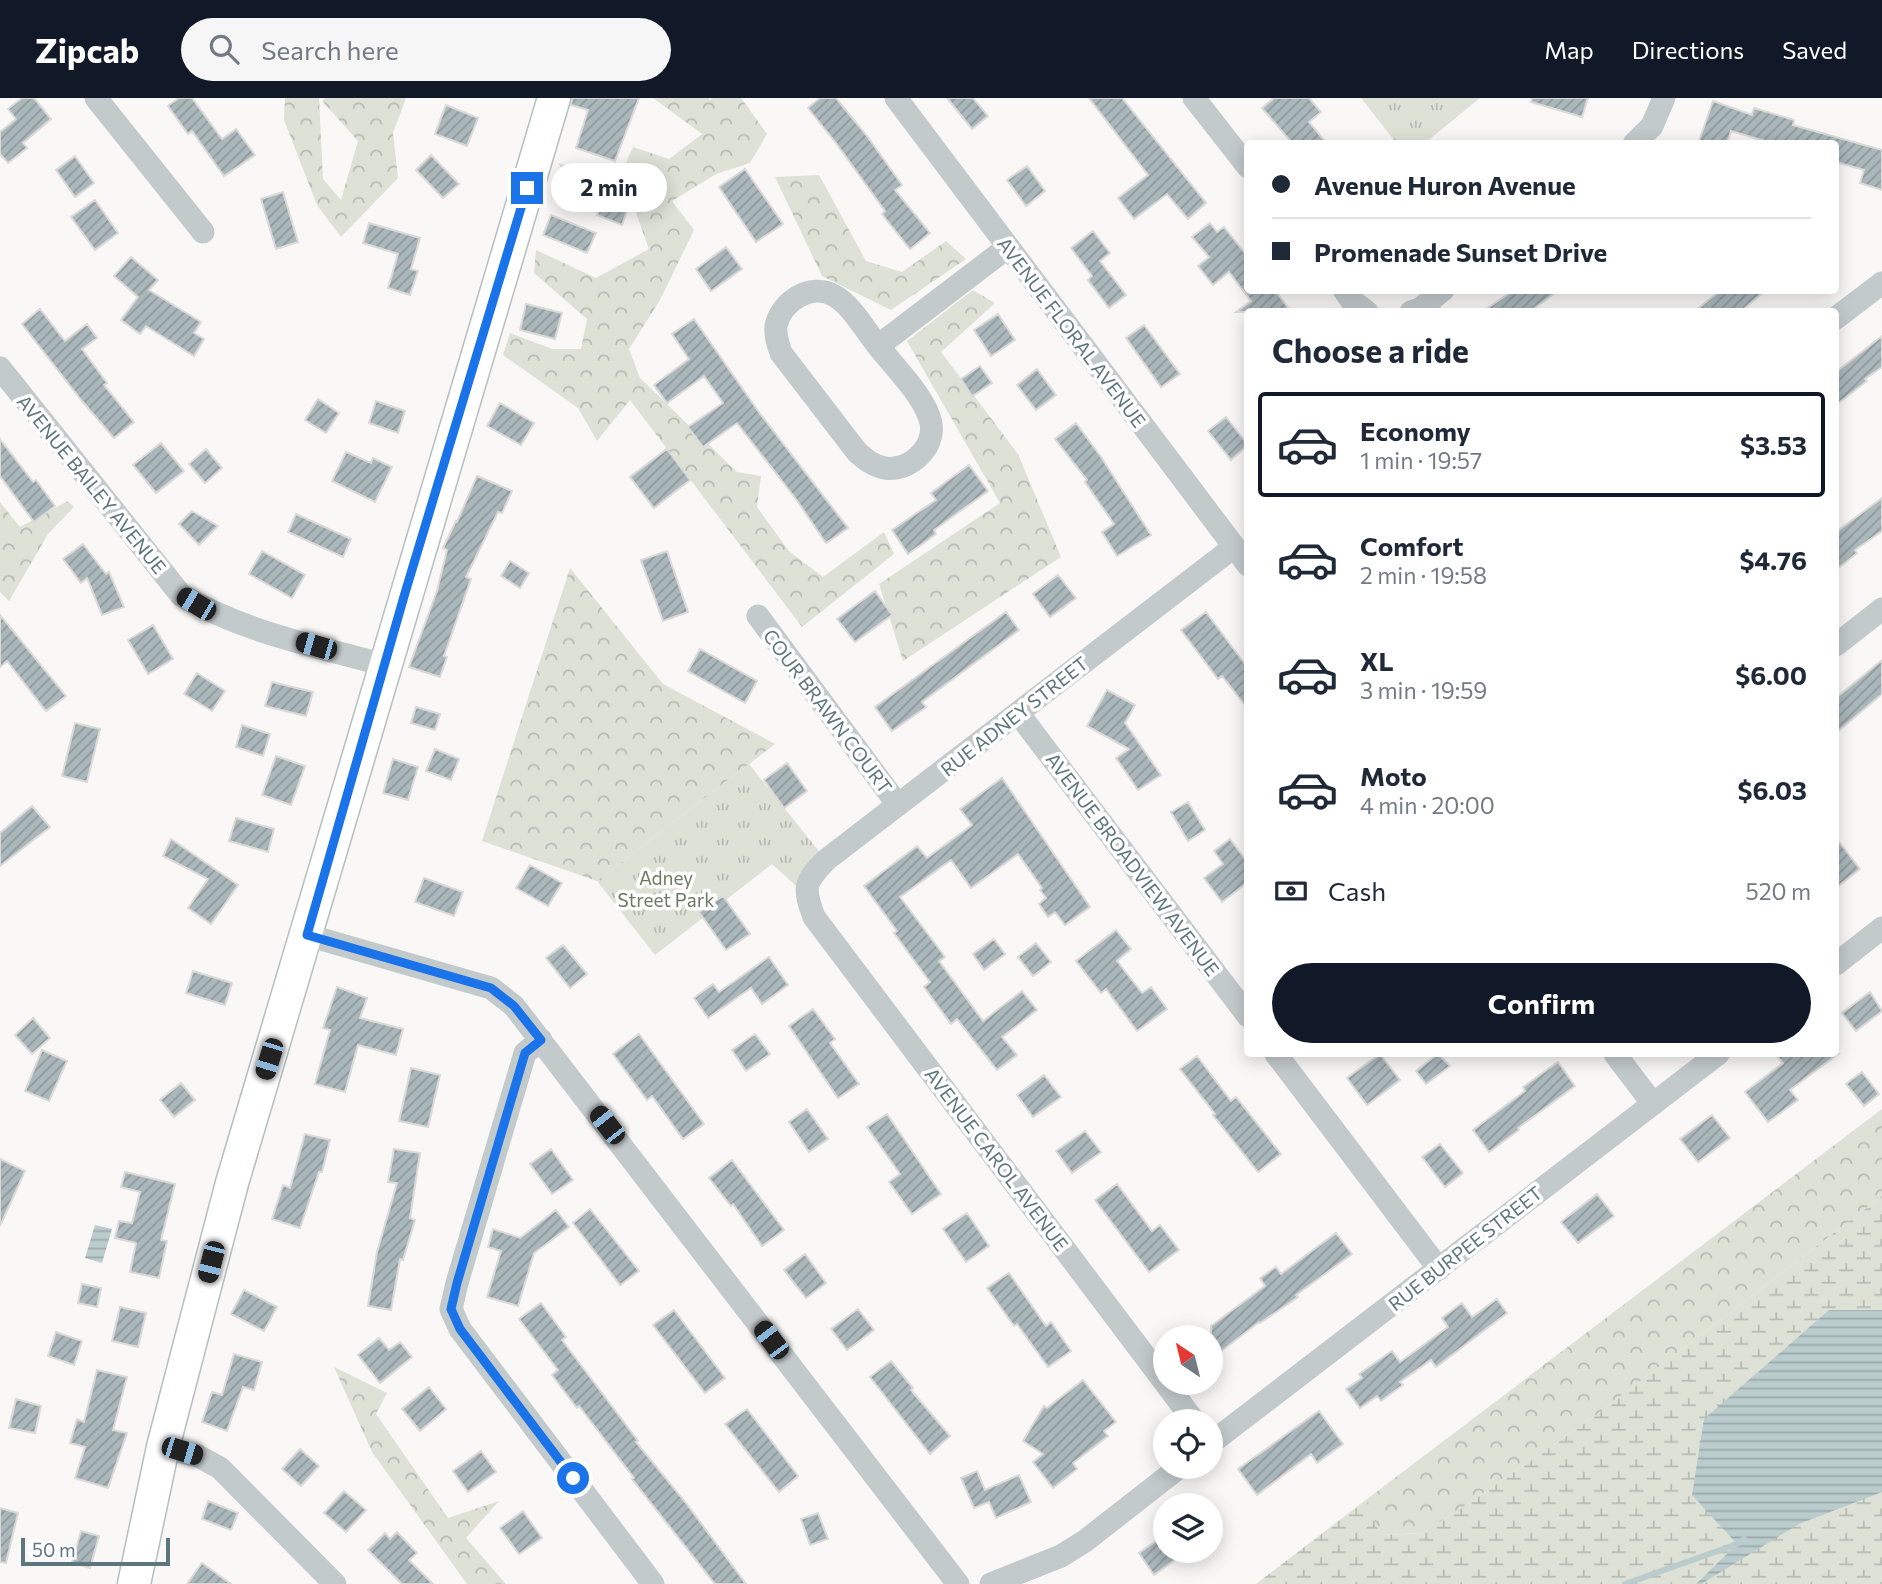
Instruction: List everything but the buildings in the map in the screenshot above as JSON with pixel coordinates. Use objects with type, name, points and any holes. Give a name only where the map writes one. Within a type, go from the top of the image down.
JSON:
[{"type":"street","points":[[96,98],[204,232]]},
{"type":"street","points":[[134,1584],[163,1447],[232,1183],[554,98]]},
{"type":"street","name":"AVENUE FLORAL AVENUE","points":[[896,98],[1241,556]]},
{"type":"street","points":[[1194,98],[1244,162]]},
{"type":"street","points":[[1638,140],[1652,126],[1664,98]]},
{"type":"street","points":[[878,345],[1008,247]]},
{"type":"street","points":[[1839,316],[1882,283]]},
{"type":"street","points":[[822,291],[845,304],[878,345],[930,418],[932,434],[926,448],[916,460],[901,467],[885,468],[869,462],[857,452],[781,353],[776,339],[776,325],[792,300],[807,293],[822,291]]},
{"type":"street","points":[[1347,294],[1362,308]]},
{"type":"street","points":[[1421,308],[1438,294]]},
{"type":"street","name":"AVENUE BAILEY AVENUE","points":[[0,368],[181,595],[211,613],[239,624],[384,665]]},
{"type":"street","name":"RUE ADNEY STREET","points":[[805,894],[811,876],[826,860],[1018,713],[1241,556]]},
{"type":"street","points":[[1839,643],[1882,609]]},
{"type":"street","name":"COUR BRAWN COURT","points":[[758,616],[898,805]]},
{"type":"street","name":"AVENUE BROADVIEW AVENUE","points":[[1018,713],[1244,1011]]},
{"type":"street","name":"AVENUE CAROL AVENUE","points":[[805,894],[814,917],[1185,1409]]},
{"type":"street","points":[[1839,962],[1882,928]]},
{"type":"street","points":[[307,935],[491,988],[514,1006],[958,1584]]},
{"type":"street","points":[[541,1040],[525,1053],[451,1309],[460,1329],[653,1584]]},
{"type":"street","points":[[1278,1057],[1439,1269]]},
{"type":"street","points":[[1617,1057],[1653,1104]]},
{"type":"street","name":"RUE BURPEE STREET","points":[[1223,1434],[1714,1057]]},
{"type":"street","points":[[163,1447],[198,1456],[220,1468],[335,1584]]},
{"type":"street","points":[[991,1584],[1061,1556],[1086,1541],[1165,1479]]},
{"type":"green space","points":[[285,98],[319,98],[323,179],[341,200],[358,141],[322,101],[325,98],[406,98],[393,133],[398,178],[341,237],[317,205],[284,120]]},
{"type":"green space","points":[[653,98],[741,98],[767,134],[750,163],[716,174],[672,201],[694,230],[660,300],[629,349],[640,378],[737,472],[761,476],[757,507],[789,551],[823,577],[884,532],[894,554],[802,627],[630,400],[597,441],[578,408],[503,355],[510,333],[552,349],[581,349],[587,319],[534,273],[536,250],[596,278],[649,249],[635,210],[614,195],[584,200],[558,163],[618,180],[633,147],[669,159],[702,134]]},
{"type":"green space","points":[[1361,98],[1480,98],[1429,140],[1394,140]]},
{"type":"green space","points":[[819,175],[866,261],[902,272],[946,241],[966,259],[891,310],[822,276],[775,177]]},
{"type":"green space","points":[[973,290],[995,303],[941,352],[1018,454],[1061,557],[903,661],[879,584],[1000,503],[907,341]]},
{"type":"green space","points":[[68,501],[74,507],[48,534],[9,601],[0,592],[0,502],[20,527]]},
{"type":"green space","points":[[570,568],[663,684],[775,744],[597,881],[482,841]]},
{"type":"green space","name":"Adney Street Park","points":[[749,764],[826,860],[805,894],[772,864],[655,955],[597,881]]},
{"type":"green space","points":[[1882,1109],[1882,1196],[1591,1419],[1456,1512],[1423,1533],[1379,1535],[1367,1499]]},
{"type":"green space","points":[[1882,1196],[1882,1584],[1256,1584],[1367,1499],[1380,1535],[1423,1533],[1591,1419]]},
{"type":"green space","points":[[334,1367],[387,1393],[376,1414],[448,1518],[499,1501],[466,1538],[506,1584],[467,1584],[372,1452]]},
{"type":"shaded area","points":[[95,1225],[112,1229],[102,1263],[85,1258]]},
{"type":"shaded area","points":[[1829,1310],[1882,1310],[1882,1492],[1799,1524],[1701,1584],[1696,1584],[1737,1544],[1692,1495],[1704,1419]]},
{"type":"waterway","points":[[1625,1584],[1737,1544],[1744,1539]]},
{"type":"route","points":[[527,188],[405,593],[307,935],[491,988],[514,1006],[541,1040],[525,1053],[451,1309],[460,1329],[573,1478]]}]
